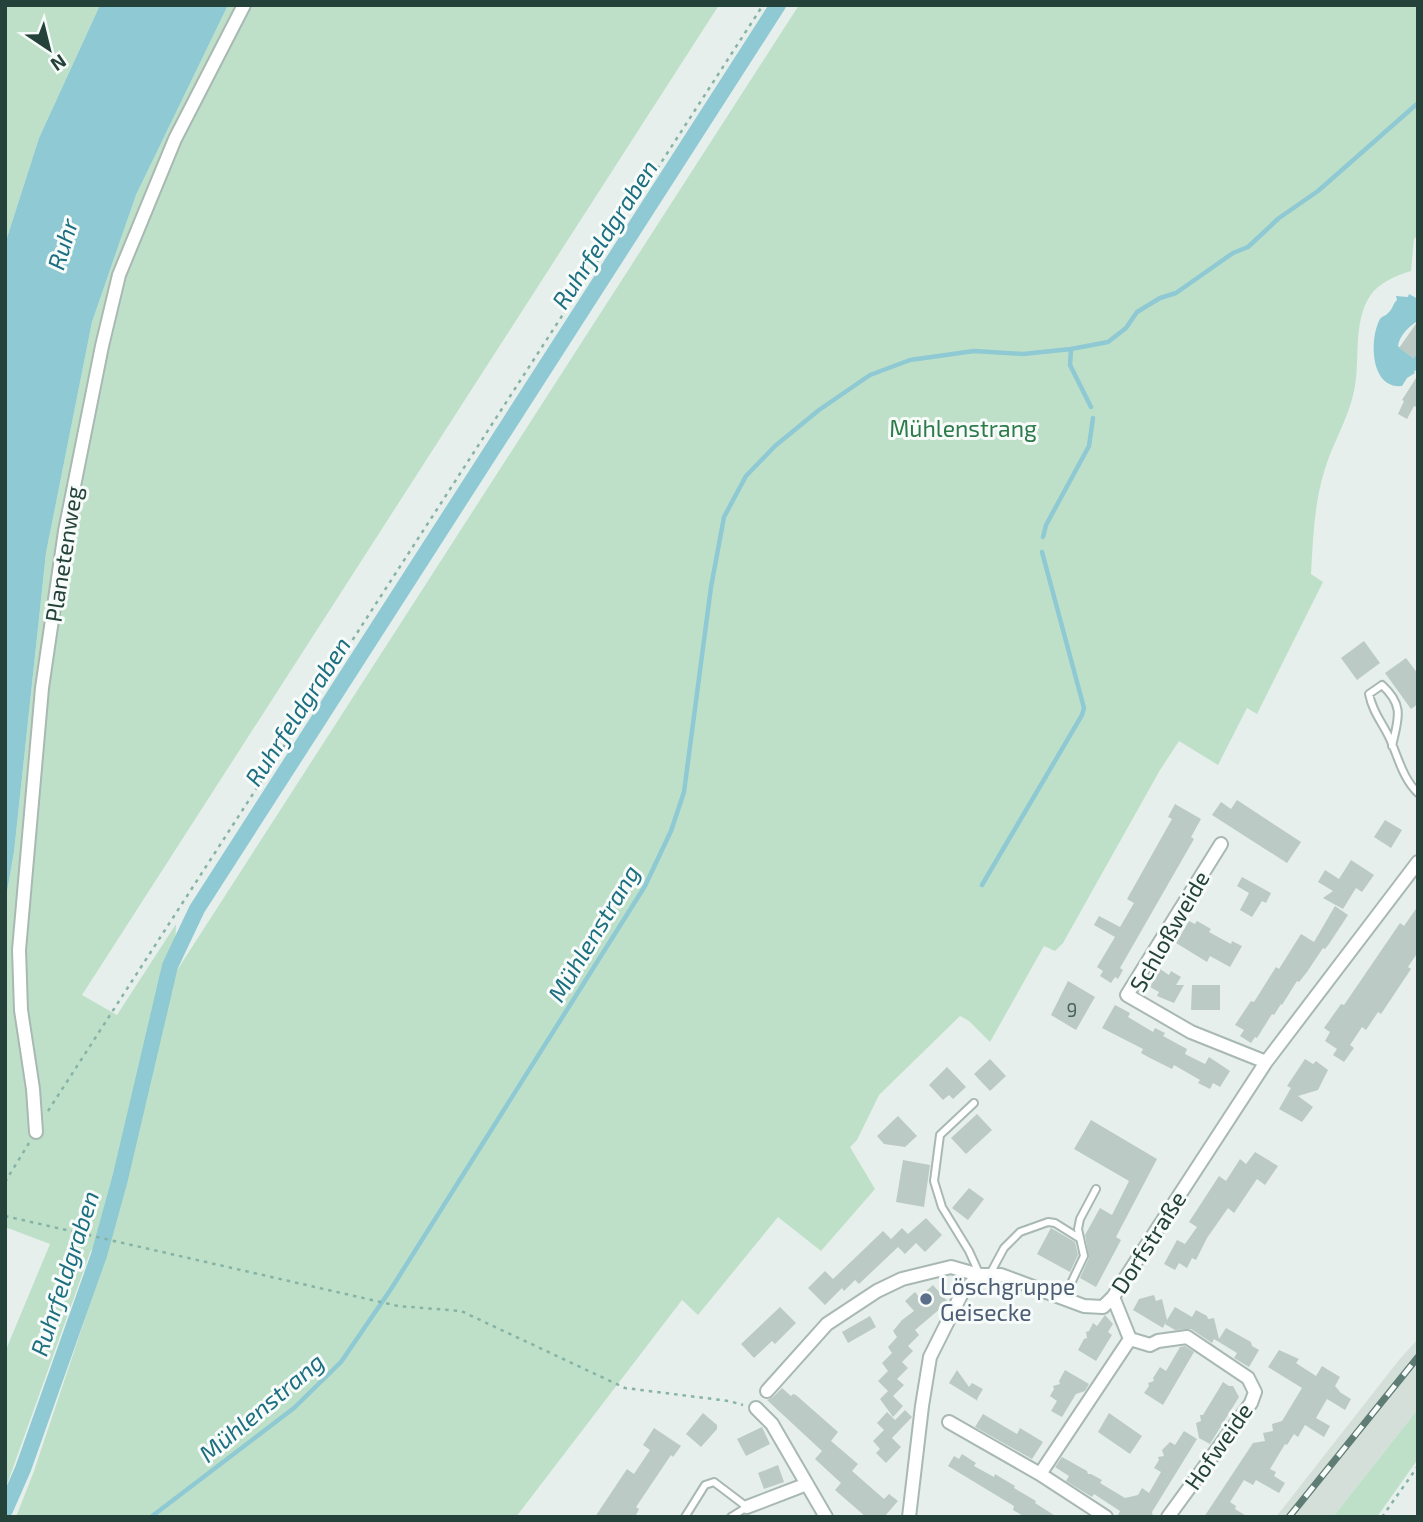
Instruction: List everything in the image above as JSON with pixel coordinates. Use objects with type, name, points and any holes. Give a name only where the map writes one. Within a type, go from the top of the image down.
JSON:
[{"type":"street","name":"Planetenweg","points":[[36,1132],[33,1088],[21,1010],[19,950],[42,688],[65,531],[119,275],[175,139],[244,5]]},
{"type":"street","name":"Schloßweide","points":[[1221,844],[1126,995],[1191,1032],[1266,1062]]},
{"type":"street","name":"Dorfstraße","points":[[767,1391],[827,1324],[877,1291],[902,1279],[951,1267],[984,1275],[1001,1275],[1084,1306],[1103,1307],[1113,1297],[1266,1062],[1418,862]]},
{"type":"street","points":[[909,1517],[930,1357],[962,1293],[984,1275]]},
{"type":"street","points":[[1040,1474],[1130,1339],[1113,1297]]},
{"type":"street","name":"Hofweide","points":[[1130,1339],[1150,1345],[1158,1341],[1187,1337],[1248,1378],[1255,1392],[1251,1403],[1168,1517]]},
{"type":"street","points":[[755,1408],[772,1424],[825,1517]]},
{"type":"street","points":[[948,1422],[1040,1474],[1106,1517]]},
{"type":"street","points":[[747,1507],[807,1483]]},
{"type":"lane","points":[[1392,746],[1399,712],[1394,696],[1382,685],[1369,694],[1372,710],[1418,793]]},
{"type":"lane","points":[[974,1103],[940,1135],[934,1181],[942,1207],[984,1275],[1020,1232],[1048,1222],[1055,1223],[1079,1238]]},
{"type":"lane","points":[[1063,1298],[1084,1256],[1079,1238],[1080,1219],[1096,1189]]},
{"type":"lane","points":[[685,1517],[705,1485],[714,1482],[747,1507],[731,1517]]},
{"type":"path","points":[[5,1182],[57,1095],[763,5]]},
{"type":"path","points":[[5,1216],[398,1307],[461,1311],[625,1388],[729,1401],[755,1408]]},
{"type":"path","points":[[1382,1517],[1418,1466]]},
{"type":"shaded area","points":[[1418,1339],[1418,1409],[1333,1517],[1276,1517],[1399,1360]]},
{"type":"green space","points":[[5,5],[100,5],[39,138],[5,244]]},
{"type":"green space","name":"Mühlenstrang","points":[[228,5],[719,5],[82,995],[117,1015],[176,924],[174,975],[799,5],[1418,5],[1418,235],[1414,239],[1411,271],[1383,283],[1370,296],[1364,307],[1359,330],[1354,391],[1324,472],[1316,510],[1311,574],[1323,582],[1257,714],[1247,708],[1218,765],[1179,741],[1063,943],[1055,951],[1044,946],[990,1042],[969,1021],[960,1016],[879,1095],[857,1140],[850,1147],[875,1189],[821,1251],[778,1217],[698,1315],[682,1300],[516,1517],[16,1517],[108,1250],[91,1250],[5,1490],[5,1352],[50,1244],[5,1227],[5,903],[14,852],[46,553],[92,322],[136,195]]},
{"type":"green space","points":[[1418,1409],[1418,1459],[1377,1517],[1333,1517]]},
{"type":"water","name":"Ruhr","points":[[100,5],[228,5],[136,195],[92,322],[46,553],[14,852],[5,903],[5,244],[39,138]]},
{"type":"water","points":[[1409,294],[1418,299],[1418,321],[1405,331],[1398,346],[1413,358],[1418,352],[1418,370],[1407,378],[1402,386],[1391,385],[1378,371],[1374,338],[1380,319],[1391,310],[1397,300],[1396,296],[1408,297]]},
{"type":"building","points":[[1418,321],[1418,352],[1413,358],[1399,348]]},
{"type":"building","points":[[1418,375],[1418,408],[1414,406],[1407,419],[1398,414],[1404,401],[1402,400]]},
{"type":"building","points":[[1364,641],[1380,663],[1357,680],[1341,658]]},
{"type":"building","points":[[1406,658],[1418,674],[1418,704],[1411,709],[1385,673]]},
{"type":"building","points":[[1237,800],[1301,842],[1287,863],[1212,815],[1221,802],[1231,809]]},
{"type":"building","points":[[1175,804],[1201,819],[1191,837],[1194,839],[1120,968],[1123,970],[1118,979],[1115,977],[1111,983],[1100,976],[1103,971],[1097,967],[1115,937],[1094,925],[1099,916],[1120,927],[1134,903],[1127,899],[1172,819],[1168,817]]},
{"type":"building","points":[[1385,820],[1402,830],[1391,848],[1374,837]]},
{"type":"building","points":[[1351,860],[1374,875],[1362,892],[1356,888],[1343,909],[1323,898],[1333,891],[1318,882],[1325,870],[1339,879]]},
{"type":"building","points":[[1242,877],[1271,893],[1266,903],[1262,901],[1252,917],[1240,910],[1249,893],[1237,886]]},
{"type":"building","points":[[1335,906],[1348,915],[1329,944],[1323,948],[1299,982],[1297,981],[1257,1038],[1251,1043],[1240,1036],[1244,1030],[1235,1025],[1251,1001],[1254,1002],[1276,967],[1279,969],[1301,934],[1314,942]]},
{"type":"building","points":[[1418,906],[1418,952],[1408,967],[1411,969],[1381,1014],[1378,1012],[1366,1030],[1362,1027],[1350,1045],[1354,1048],[1344,1062],[1333,1055],[1337,1049],[1325,1041],[1330,1032],[1324,1028],[1341,1004],[1344,1005],[1400,923],[1404,926]]},
{"type":"building","points":[[1189,921],[1195,924],[1197,921],[1211,929],[1209,932],[1231,944],[1232,941],[1242,946],[1230,967],[1210,956],[1207,962],[1176,943]]},
{"type":"building","points":[[1160,969],[1169,975],[1171,971],[1181,977],[1176,985],[1184,985],[1174,1003],[1157,996],[1159,992],[1150,987]]},
{"type":"building","points":[[1068,981],[1095,997],[1076,1030],[1051,1015]]},
{"type":"building","points":[[1192,985],[1220,985],[1220,1010],[1191,1010]]},
{"type":"building","points":[[1115,1005],[1130,1013],[1128,1017],[1153,1032],[1155,1028],[1165,1033],[1163,1036],[1187,1049],[1185,1054],[1205,1064],[1209,1057],[1230,1071],[1220,1087],[1213,1083],[1210,1089],[1198,1083],[1200,1080],[1174,1065],[1172,1069],[1150,1058],[1141,1053],[1143,1049],[1102,1028]]},
{"type":"building","points":[[990,1059],[1006,1076],[990,1091],[974,1074]]},
{"type":"building","points":[[1305,1059],[1313,1064],[1316,1061],[1328,1070],[1318,1090],[1298,1096],[1313,1107],[1302,1122],[1279,1109],[1291,1088],[1287,1086]]},
{"type":"building","points":[[947,1067],[966,1087],[953,1099],[949,1095],[943,1100],[929,1085]]},
{"type":"building","points":[[977,1114],[992,1130],[966,1154],[951,1138]]},
{"type":"building","points":[[898,1116],[917,1136],[905,1147],[884,1144],[877,1136]]},
{"type":"building","points":[[1091,1120],[1157,1159],[1116,1237],[1121,1240],[1096,1287],[1080,1278],[1089,1258],[1085,1235],[1100,1208],[1112,1215],[1129,1181],[1074,1149]]},
{"type":"building","points":[[1255,1152],[1278,1166],[1265,1185],[1257,1179],[1234,1213],[1228,1208],[1207,1238],[1196,1260],[1192,1258],[1187,1268],[1179,1263],[1175,1270],[1164,1264],[1177,1240],[1185,1244],[1197,1227],[1189,1222],[1219,1176],[1226,1181],[1240,1159],[1246,1164]]},
{"type":"building","points":[[903,1160],[930,1165],[924,1207],[896,1202]]},
{"type":"building","points":[[969,1188],[984,1199],[968,1220],[952,1208]]},
{"type":"building","points":[[926,1218],[942,1235],[925,1252],[916,1243],[905,1254],[898,1247],[859,1284],[855,1280],[844,1291],[842,1288],[825,1305],[808,1288],[825,1271],[833,1279],[883,1231],[891,1239],[902,1228],[908,1234]]},
{"type":"building","points":[[1051,1228],[1075,1242],[1078,1255],[1070,1272],[1037,1254]]},
{"type":"building","points":[[933,1285],[948,1302],[915,1330],[919,1335],[908,1346],[913,1351],[902,1362],[908,1368],[897,1379],[904,1385],[893,1396],[903,1406],[893,1417],[880,1399],[888,1391],[878,1381],[888,1371],[882,1363],[892,1353],[888,1347],[897,1337],[893,1331],[914,1311],[905,1301],[915,1292],[919,1297]]},
{"type":"building","points":[[1154,1295],[1156,1301],[1162,1299],[1167,1320],[1175,1307],[1192,1317],[1196,1310],[1208,1319],[1214,1318],[1219,1339],[1226,1328],[1251,1342],[1252,1346],[1259,1350],[1249,1367],[1234,1358],[1237,1353],[1214,1339],[1212,1343],[1191,1329],[1175,1330],[1165,1324],[1166,1321],[1163,1328],[1133,1310],[1139,1299]]},
{"type":"building","points":[[780,1307],[796,1323],[775,1344],[772,1341],[754,1358],[741,1344]]},
{"type":"building","points":[[1105,1315],[1113,1324],[1108,1332],[1112,1335],[1096,1361],[1078,1350],[1087,1338],[1086,1332],[1093,1323],[1097,1326]]},
{"type":"building","points":[[870,1316],[876,1327],[848,1343],[842,1332]]},
{"type":"building","points":[[1185,1346],[1194,1352],[1163,1405],[1144,1393],[1148,1383],[1154,1381],[1153,1378],[1160,1367],[1166,1371],[1180,1347]]},
{"type":"building","points":[[1279,1350],[1299,1359],[1296,1363],[1316,1376],[1322,1366],[1340,1377],[1335,1386],[1351,1399],[1345,1410],[1327,1399],[1316,1418],[1330,1426],[1324,1437],[1305,1425],[1298,1437],[1294,1434],[1287,1445],[1285,1444],[1270,1469],[1276,1472],[1274,1476],[1285,1483],[1279,1493],[1256,1480],[1253,1485],[1244,1480],[1230,1502],[1236,1506],[1235,1509],[1248,1517],[1204,1517],[1253,1443],[1265,1441],[1263,1433],[1273,1431],[1272,1424],[1282,1421],[1302,1388],[1268,1367]]},
{"type":"building","points":[[957,1370],[969,1387],[972,1383],[983,1389],[978,1401],[949,1383]]},
{"type":"building","points":[[1065,1370],[1089,1384],[1085,1391],[1076,1394],[1062,1417],[1051,1411],[1057,1401],[1050,1396],[1053,1386],[1060,1384]]},
{"type":"building","points":[[1223,1382],[1233,1386],[1239,1397],[1210,1444],[1199,1438],[1196,1423],[1201,1421],[1200,1415],[1203,1415]]},
{"type":"building","points":[[782,1388],[791,1396],[796,1395],[838,1432],[831,1441],[858,1464],[852,1471],[884,1499],[889,1494],[898,1501],[884,1517],[866,1517],[835,1490],[841,1483],[815,1459],[822,1451],[767,1400]]},
{"type":"building","points":[[905,1410],[912,1417],[892,1438],[901,1447],[886,1463],[876,1453],[880,1449],[873,1441],[884,1430],[877,1423],[887,1412],[895,1420]]},
{"type":"building","points":[[703,1413],[717,1425],[717,1429],[701,1447],[686,1434]]},
{"type":"building","points":[[1109,1413],[1142,1436],[1130,1454],[1098,1432]]},
{"type":"building","points":[[983,1414],[1017,1434],[1020,1428],[1043,1442],[1032,1459],[975,1427]]},
{"type":"building","points":[[762,1427],[770,1444],[746,1456],[737,1439]]},
{"type":"building","points":[[654,1428],[681,1446],[673,1457],[671,1455],[636,1507],[639,1509],[635,1517],[595,1517],[627,1469],[634,1474],[650,1450],[643,1445]]},
{"type":"building","points":[[1184,1431],[1197,1439],[1152,1512],[1153,1517],[1117,1517],[1120,1511],[1094,1494],[1092,1497],[1066,1481],[1069,1476],[1055,1467],[1062,1457],[1102,1480],[1100,1483],[1125,1498],[1138,1495],[1142,1488],[1149,1493],[1161,1472],[1154,1468],[1158,1457],[1164,1456],[1162,1450],[1170,1442],[1175,1445]]},
{"type":"building","points":[[962,1454],[976,1463],[974,1466],[1015,1486],[1014,1488],[1057,1517],[1025,1517],[1013,1510],[1014,1506],[948,1466],[954,1456],[959,1459]]},
{"type":"building","points":[[778,1465],[784,1482],[764,1489],[758,1473]]},
{"type":"waterway","name":"Ruhrfeldgraben","points":[[5,1510],[23,1469],[99,1255],[120,1179],[170,966],[197,909],[778,5]]},
{"type":"waterway","name":"Mühlenstrang","points":[[151,1517],[294,1408],[341,1362],[391,1289],[645,886],[671,831],[684,792],[711,587],[724,517],[746,476],[775,446],[819,410],[870,375],[910,360],[974,351],[1023,354],[1108,342],[1126,328],[1137,312],[1160,298],[1176,293],[1233,253],[1248,247],[1279,218],[1318,191],[1418,103]]},
{"type":"waterway","points":[[1071,349],[1070,365],[1091,407]]},
{"type":"waterway","points":[[1043,537],[1046,525],[1089,446],[1093,418]]},
{"type":"waterway","points":[[982,885],[1084,708],[1042,552]]},
{"type":"railway","points":[[1289,1517],[1418,1357]]},
{"type":"place","name":"Löschgruppe Geisecke","points":[[926,1299]]}]
